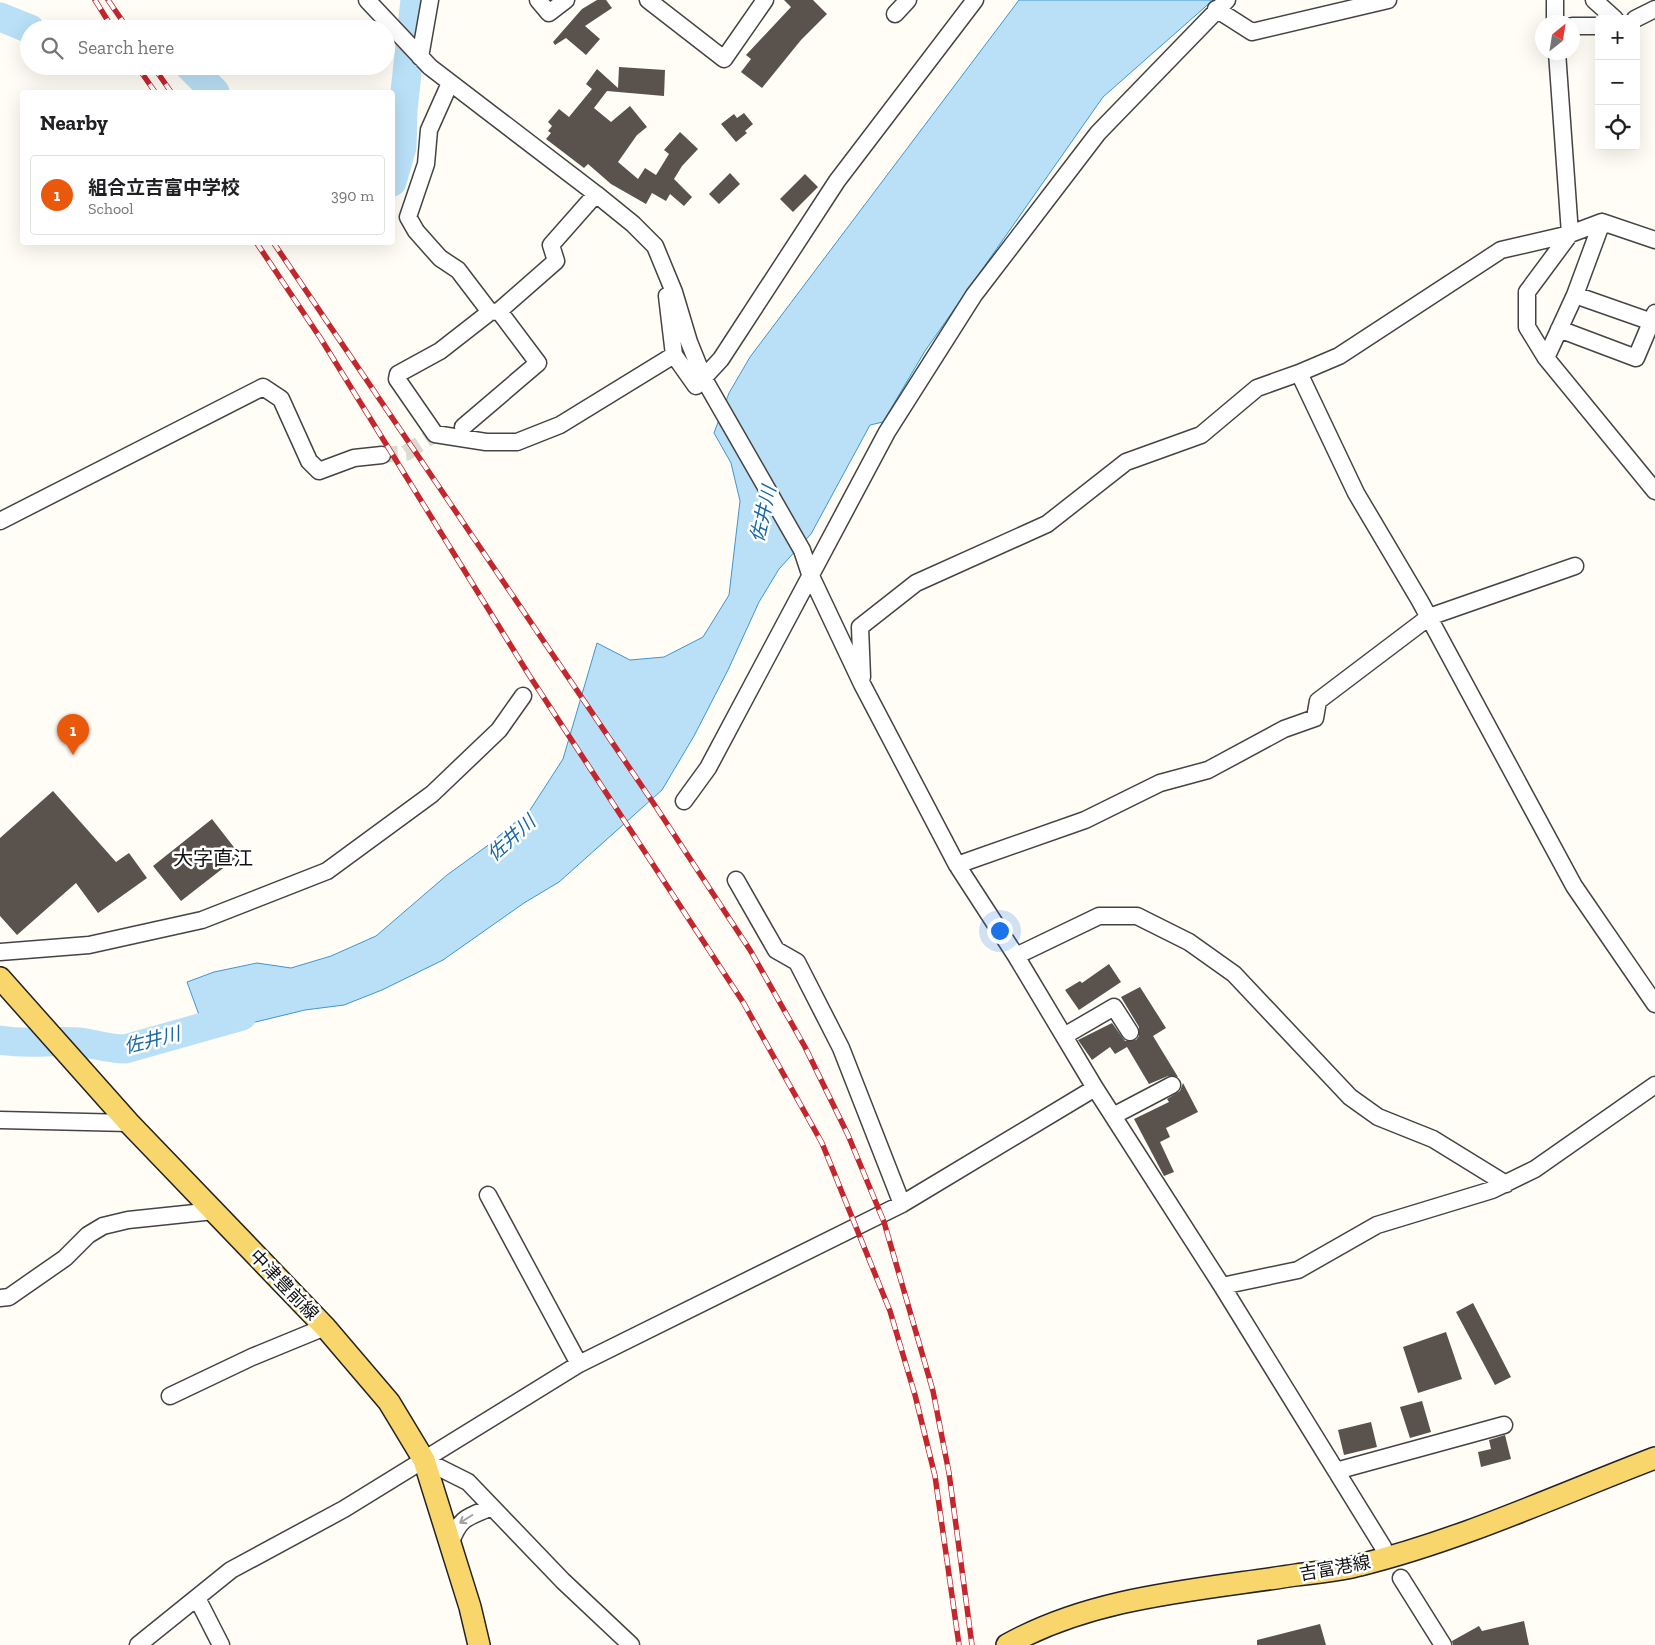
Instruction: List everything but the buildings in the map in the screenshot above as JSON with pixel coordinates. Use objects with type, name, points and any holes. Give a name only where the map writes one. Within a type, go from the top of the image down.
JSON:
[{"type":"main road","name":"中津豊前線","points":[[0,978],[129,1123],[325,1327],[389,1402],[424,1460],[451,1542],[479,1645]]},
{"type":"main road","name":"吉富港線","points":[[1007,1645],[1034,1630],[1084,1612],[1150,1598],[1358,1566],[1421,1548],[1655,1458]]},
{"type":"street","points":[[367,0],[386,20]]},
{"type":"street","points":[[420,57],[430,0]]},
{"type":"street","points":[[538,0],[549,13],[566,0]]},
{"type":"street","points":[[648,0],[724,59],[764,0]]},
{"type":"street","points":[[895,14],[908,0]]},
{"type":"street","points":[[674,292],[667,296],[674,355],[696,386],[704,380],[721,359],[836,181],[975,0]]},
{"type":"street","points":[[684,801],[708,768],[887,432],[974,295],[1098,133],[1221,5],[1252,32],[1388,0]]},
{"type":"street","points":[[1555,0],[1555,15]]},
{"type":"street","points":[[1594,0],[1611,15]]},
{"type":"street","points":[[1640,17],[1655,10]]},
{"type":"street","points":[[1580,26],[1595,26]]},
{"type":"street","points":[[395,30],[420,57],[450,83],[596,194],[633,224],[655,246],[674,292],[689,342],[704,380],[806,557],[810,574],[862,684],[957,865],[1016,956],[1095,1088],[1222,1286],[1383,1547]]},
{"type":"street","points":[[1558,60],[1570,234],[1527,292],[1527,327],[1546,358],[1655,491]]},
{"type":"street","points":[[450,83],[429,130],[426,164],[408,217],[416,231],[440,258],[458,270],[538,363],[463,427]]},
{"type":"street","points":[[596,194],[551,245],[556,261],[494,312],[440,351],[398,374],[397,378],[435,434],[486,442],[517,442],[560,425],[674,355]]},
{"type":"street","points":[[862,684],[860,626],[916,584],[1047,524],[1126,462],[1201,435],[1257,388],[1339,356],[1501,250],[1570,234],[1602,222],[1655,240]]},
{"type":"street","points":[[1546,358],[1575,295],[1602,222]]},
{"type":"street","points":[[1558,329],[1636,358],[1653,318],[1575,295]]},
{"type":"street","points":[[1299,373],[1356,493],[1429,617],[1574,886],[1655,1004]]},
{"type":"street","points":[[0,521],[264,387],[280,399],[309,462],[319,471],[354,458],[382,455]]},
{"type":"street","points":[[957,865],[1085,820],[1160,783],[1208,770],[1284,729],[1315,718],[1318,701],[1429,617],[1575,566]]},
{"type":"street","points":[[0,952],[88,945],[202,920],[327,871],[432,794],[499,730],[523,696]]},
{"type":"street","points":[[736,880],[776,950],[797,962],[841,1048],[902,1204]]},
{"type":"street","points":[[1016,956],[1099,916],[1137,916],[1189,942],[1234,974],[1350,1097],[1378,1117],[1433,1139],[1506,1184]]},
{"type":"street","points":[[1064,1036],[1114,1007],[1130,1032]]},
{"type":"street","points":[[1113,1116],[1172,1085]]},
{"type":"street","points":[[1222,1286],[1298,1270],[1377,1225],[1506,1184],[1535,1169],[1655,1085]]},
{"type":"street","points":[[138,1645],[231,1570],[344,1509],[512,1404],[580,1364],[902,1204],[1095,1088]]},
{"type":"street","points":[[0,1120],[129,1123]]},
{"type":"street","points":[[488,1195],[580,1364]]},
{"type":"street","points":[[0,1298],[9,1297],[65,1258],[88,1236],[103,1226],[128,1220],[214,1211]]},
{"type":"street","points":[[170,1396],[252,1357],[325,1327]]},
{"type":"street","points":[[1336,1471],[1504,1425]]},
{"type":"street","points":[[424,1460],[468,1482],[562,1581],[632,1645]]},
{"type":"street","points":[[451,1542],[456,1526],[466,1518],[492,1507]]},
{"type":"street","points":[[1402,1578],[1443,1645]]},
{"type":"street","points":[[197,1598],[221,1645]]},
{"type":"water","points":[[1019,0],[1213,0],[1103,97],[925,351],[883,422],[870,425],[811,534],[779,569],[759,602],[728,670],[694,736],[662,790],[559,882],[524,903],[443,960],[382,990],[344,1005],[305,1010],[206,1034],[187,982],[214,972],[257,963],[291,968],[331,956],[376,936],[447,875],[487,846],[530,810],[563,759],[597,643],[630,660],[664,657],[703,637],[729,595],[740,501],[731,463],[714,433],[729,393],[750,357]]},
{"type":"waterway","points":[[395,172],[402,147],[403,110],[415,0]]},
{"type":"waterway","points":[[0,17],[20,25]]},
{"type":"waterway","points":[[198,75],[213,90]]},
{"type":"waterway","name":"佐井川","points":[[0,1040],[79,1042],[125,1049],[242,1016]]},
{"type":"tunnel","points":[[382,455],[406,453],[435,434]]},
{"type":"railway","points":[[95,0],[107,20]]},
{"type":"railway","points":[[108,0],[122,20]]},
{"type":"railway","points":[[143,75],[154,90]]},
{"type":"railway","points":[[159,75],[170,90]]},
{"type":"railway","points":[[258,245],[321,339],[529,675],[743,1002],[822,1143],[890,1311],[915,1395],[935,1476],[959,1645]]},
{"type":"railway","points":[[275,245],[656,807],[750,950],[805,1047],[848,1135],[884,1222],[933,1391],[949,1473],[972,1645]]},
{"type":"place","name":"組合立吉富中学校","points":[[73,755]]},
{"type":"district","name":"大字直江","points":[[213,858]]}]
